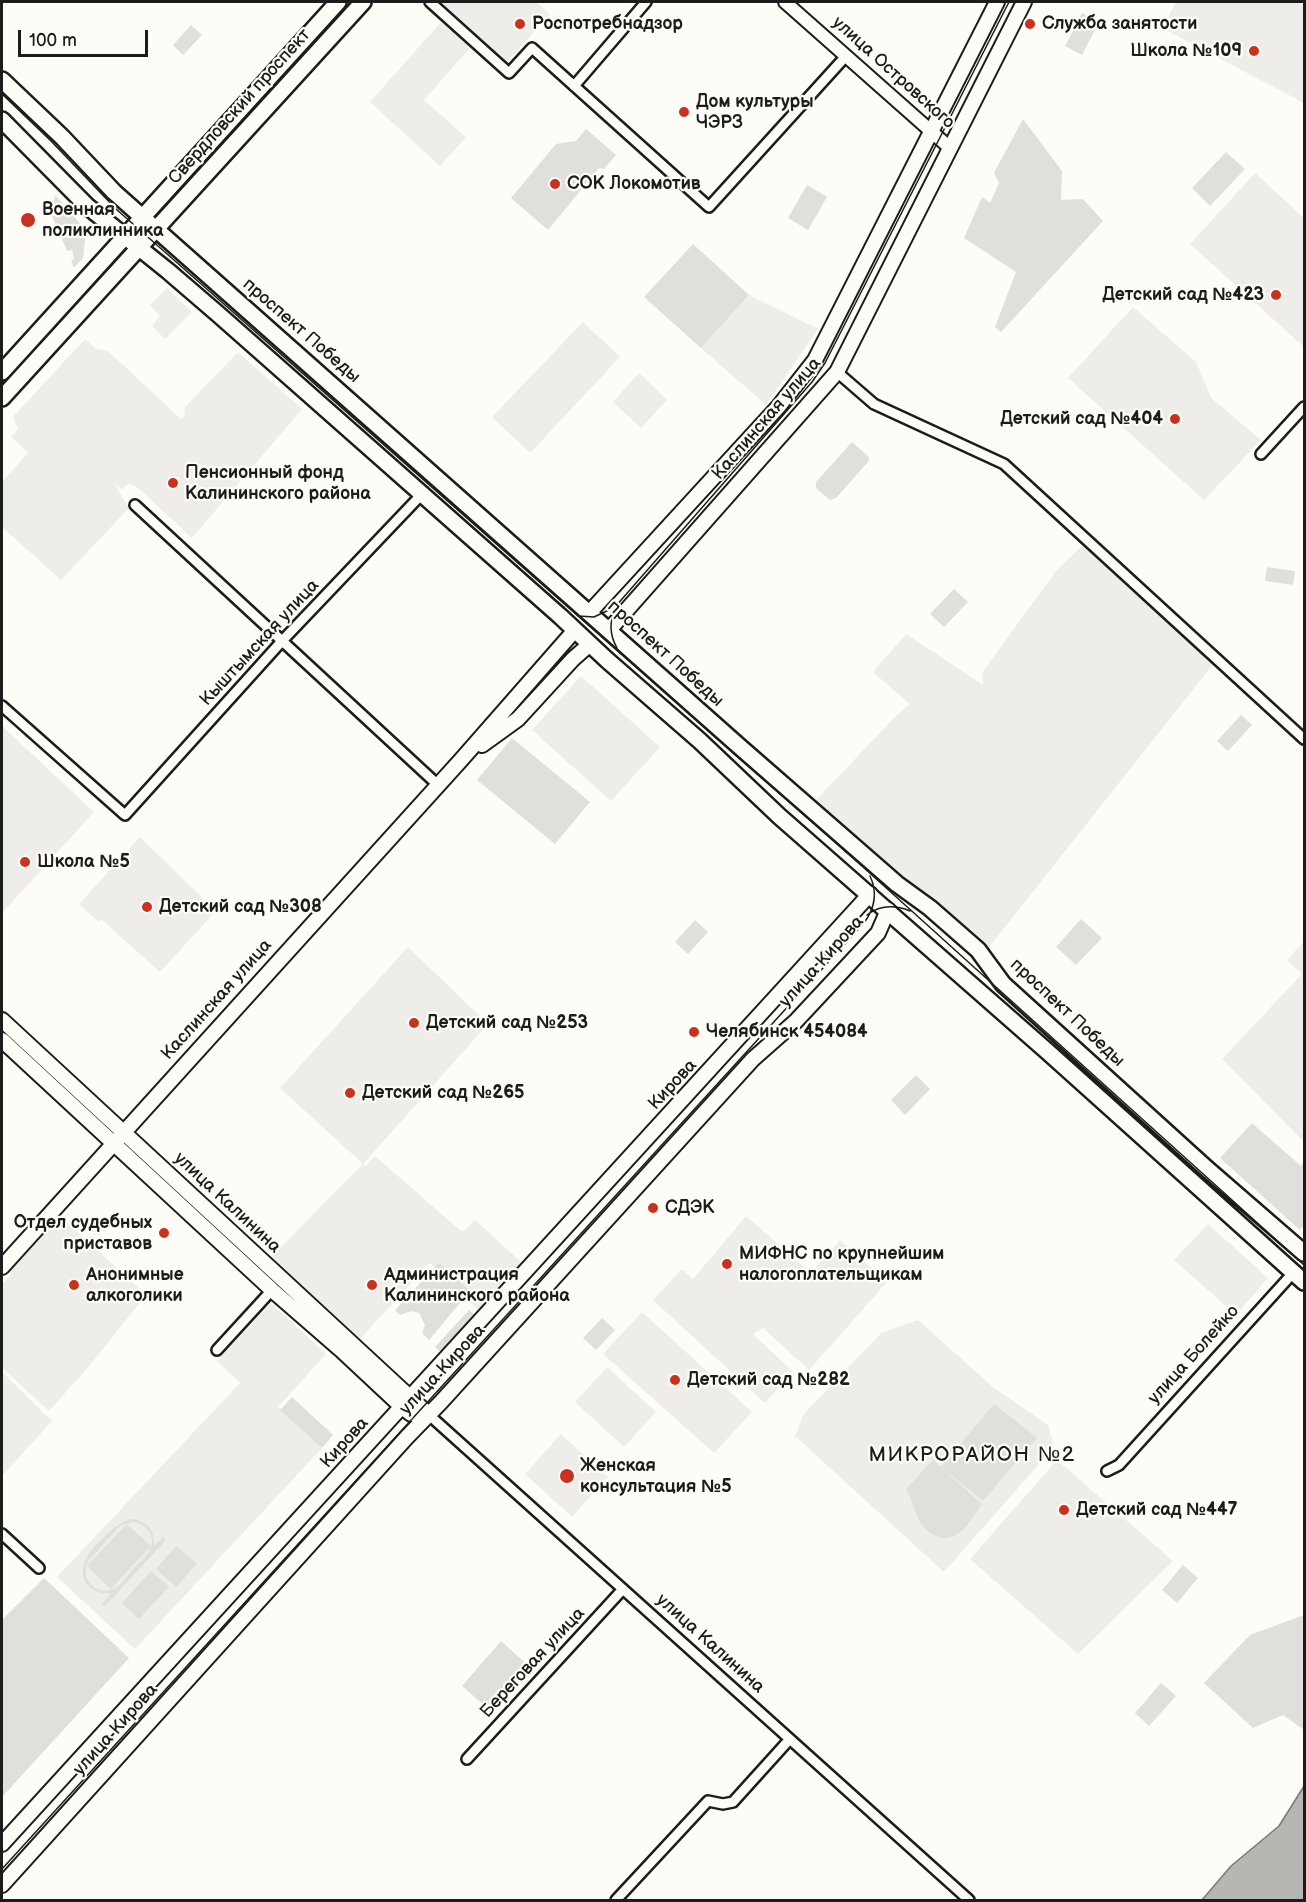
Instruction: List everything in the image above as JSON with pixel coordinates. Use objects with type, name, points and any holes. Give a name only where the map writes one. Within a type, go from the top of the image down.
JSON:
[{"type":"main road","name":"Свердловский проспект","points":[[2,372],[338,2]]},
{"type":"main road","name":"Свердловский проспект","points":[[2,398],[363,2]]},
{"type":"main road","name":"Каслинская улица","points":[[2,1267],[461,760],[589,613],[779,406],[815,360],[997,2]]},
{"type":"main road","name":"Каслинская улица","points":[[461,760],[518,718],[573,659],[609,630],[837,372],[1024,2]]},
{"type":"main road","name":"проспект Победы","points":[[2,80],[114,192],[897,884],[930,908],[978,950],[1003,984],[1206,1168],[1305,1252]]},
{"type":"main road","points":[[2,120],[87,206],[140,247],[218,314],[422,494],[700,741],[779,816],[870,894],[1299,1277]]},
{"type":"main road","name":"улица Кирова","points":[[788,986],[870,894],[897,884]]},
{"type":"main road","name":"улица Кирова","points":[[2,1885],[753,1059],[796,1022],[878,933],[897,884]]},
{"type":"main road","name":"Кирова","points":[[2,1844],[788,986]]},
{"type":"main road","name":"улица Калинина","points":[[2,1020],[407,1402]]},
{"type":"main road","name":"улица Калинина","points":[[2,1040],[272,1290],[341,1350],[407,1402],[428,1414]]},
{"type":"main road","name":"улица Болейко","points":[[1299,1277],[1305,1259]]},
{"type":"street","points":[[430,2],[509,73],[532,48],[709,207],[846,56]]},
{"type":"street","points":[[574,86],[646,2]]},
{"type":"street","name":"улица Островского","points":[[784,2],[950,148]]},
{"type":"street","points":[[837,372],[874,404],[1004,464],[1305,739]]},
{"type":"street","points":[[1261,454],[1305,407]]},
{"type":"street","name":"Кыштымская улица","points":[[2,706],[124,815],[282,641],[422,494]]},
{"type":"street","points":[[135,505],[438,785]]},
{"type":"street","name":"улица Болейко","points":[[1107,1471],[1119,1465],[1299,1277]]},
{"type":"street","points":[[217,1350],[272,1290]]},
{"type":"street","name":"улица Калинина","points":[[428,1414],[969,1900]]},
{"type":"street","points":[[2,1534],[39,1568]]},
{"type":"street","name":"Береговая улица","points":[[466,1759],[623,1589]]},
{"type":"street","points":[[616,1900],[708,1801],[723,1804],[733,1802],[789,1740]]},
{"type":"shaded area","points":[[439,2],[536,2],[550,14],[506,63]]},
{"type":"shaded area","name":"Школа №109","points":[[1176,2],[1304,2],[1304,103],[1162,28]]},
{"type":"shaded area","points":[[1082,13],[1099,22],[1082,55],[1065,46]]},
{"type":"shaded area","points":[[441,22],[470,48],[424,100],[466,137],[440,166],[370,102]]},
{"type":"shaded area","points":[[191,25],[202,35],[183,55],[173,45]]},
{"type":"shaded area","points":[[1023,119],[1062,171],[1061,200],[1083,199],[1103,221],[1001,332],[995,327],[1016,272],[964,238],[982,197],[990,203],[999,183],[994,173]]},
{"type":"shaded area","name":"СОК Локомотив","points":[[586,129],[616,155],[604,169],[599,168],[548,230],[511,198],[556,144],[576,141]]},
{"type":"shaded area","points":[[1226,152],[1245,169],[1210,206],[1192,188]]},
{"type":"shaded area","name":"Детский сад №423","points":[[1255,173],[1304,218],[1304,347],[1190,244]]},
{"type":"shaded area","points":[[807,185],[827,197],[808,230],[788,218]]},
{"type":"shaded area","points":[[55,195],[86,230],[83,258],[74,268],[71,261],[74,259],[72,250],[67,251],[52,216]]},
{"type":"shaded area","points":[[693,244],[749,295],[701,348],[644,297]]},
{"type":"shaded area","points":[[167,288],[192,312],[165,339],[152,326],[160,316],[150,305]]},
{"type":"shaded area","points":[[749,295],[818,329],[766,405],[701,348]]},
{"type":"shaded area","name":"Детский сад №404","points":[[1133,307],[1196,362],[1211,398],[1261,440],[1204,500],[1068,378]]},
{"type":"shaded area","points":[[583,322],[620,357],[530,453],[492,417]]},
{"type":"shaded area","points":[[85,339],[96,349],[108,351],[181,419],[184,417],[185,407],[238,352],[302,409],[192,538],[137,487],[129,483],[122,489],[114,483],[129,508],[61,580],[2,527],[2,482],[28,453],[11,437],[18,429],[13,417]]},
{"type":"shaded area","points":[[639,373],[667,400],[641,428],[613,402]]},
{"type":"shaded area","points":[[852,442],[869,457],[868,462],[836,498],[830,500],[816,488],[816,482]]},
{"type":"shaded area","points":[[1083,545],[1133,593],[1138,589],[1214,663],[986,951],[816,800],[910,704],[873,672],[906,634],[983,685],[982,673],[1056,571]]},
{"type":"shaded area","points":[[1267,567],[1295,571],[1293,585],[1265,581]]},
{"type":"shaded area","points":[[954,589],[968,602],[944,627],[930,614]]},
{"type":"shaded area","points":[[581,676],[660,747],[611,801],[532,730]]},
{"type":"shaded area","points":[[1241,715],[1252,725],[1228,751],[1217,741]]},
{"type":"shaded area","name":"Школа №5","points":[[2,726],[94,812],[2,913]]},
{"type":"shaded area","points":[[512,738],[590,802],[555,844],[477,780]]},
{"type":"shaded area","name":"Детский сад №308","points":[[140,837],[216,911],[160,972],[102,920],[99,922],[79,904]]},
{"type":"shaded area","points":[[1081,919],[1102,938],[1076,965],[1056,947]]},
{"type":"shaded area","points":[[695,920],[708,932],[688,954],[675,942]]},
{"type":"shaded area","points":[[1304,941],[1304,1142],[1222,1059],[1302,974],[1287,960]]},
{"type":"shaded area","points":[[408,947],[488,1024],[363,1164],[280,1088]]},
{"type":"shaded area","points":[[916,1075],[930,1089],[905,1115],[891,1100]]},
{"type":"shaded area","points":[[1252,1123],[1301,1166],[1304,1162],[1304,1225],[1300,1230],[1220,1158]]},
{"type":"shaded area","points":[[375,1156],[462,1232],[475,1220],[522,1263],[479,1311],[430,1263],[358,1341],[268,1260],[363,1164],[366,1166]]},
{"type":"shaded area","points":[[58,1214],[146,1295],[90,1365],[49,1411],[2,1368],[2,1285],[11,1275],[10,1267]]},
{"type":"shaded area","points":[[746,1216],[811,1273],[840,1240],[887,1282],[809,1370],[763,1328],[753,1334],[793,1372],[765,1403],[653,1300],[682,1269],[693,1279]]},
{"type":"shaded area","points":[[1208,1224],[1268,1278],[1236,1315],[1174,1260]]},
{"type":"shaded area","points":[[439,1263],[470,1291],[429,1340],[422,1333],[425,1325],[419,1313],[411,1311],[400,1315],[395,1310]]},
{"type":"shaded area","points":[[271,1303],[326,1354],[278,1407],[322,1448],[135,1649],[57,1577],[240,1383],[217,1361]]},
{"type":"shaded area","points":[[469,1310],[476,1316],[440,1351],[435,1347]]},
{"type":"shaded area","name":"Детский сад №282","points":[[642,1312],[752,1412],[714,1453],[603,1354]]},
{"type":"shaded area","points":[[602,1318],[615,1330],[596,1350],[583,1338]]},
{"type":"shaded area","points":[[918,1320],[994,1388],[1048,1425],[1054,1447],[944,1572],[795,1436],[804,1414],[881,1333]]},
{"type":"shaded area","points":[[607,1367],[656,1412],[624,1447],[575,1402]]},
{"type":"shaded area","points":[[2,1372],[52,1421],[2,1476]]},
{"type":"shaded area","points":[[292,1397],[333,1435],[322,1448],[280,1410]]},
{"type":"shaded area","points":[[994,1404],[1037,1438],[983,1501],[941,1467]]},
{"type":"shaded area","name":"Женская консультация №5","points":[[561,1434],[608,1477],[572,1517],[525,1474]]},
{"type":"shaded area","points":[[933,1460],[982,1504],[963,1529],[951,1537],[936,1536],[920,1523],[906,1489]]},
{"type":"shaded area","name":"Детский сад №447","points":[[1057,1460],[1173,1561],[1078,1654],[970,1559]]},
{"type":"shaded area","points":[[132,1519],[146,1524],[152,1531],[154,1546],[163,1537],[166,1540],[105,1606],[102,1604],[111,1593],[93,1590],[85,1582],[84,1564],[91,1551],[104,1537],[126,1521]],"holes":[[[133,1522],[147,1529],[152,1538],[148,1553],[114,1589],[105,1591],[94,1587],[86,1575],[88,1561],[120,1526]]]},
{"type":"shaded area","points":[[127,1524],[151,1546],[111,1589],[87,1566]]},
{"type":"shaded area","points":[[176,1546],[197,1564],[176,1587],[156,1569]]},
{"type":"shaded area","points":[[1183,1565],[1198,1578],[1177,1603],[1162,1590]]},
{"type":"shaded area","points":[[151,1571],[169,1587],[139,1619],[122,1603]]},
{"type":"shaded area","points":[[44,1578],[129,1658],[2,1797],[2,1620]]},
{"type":"shaded area","points":[[1304,1615],[1304,1730],[1283,1715],[1253,1728],[1204,1683],[1250,1635]]},
{"type":"shaded area","points":[[501,1641],[532,1669],[493,1713],[462,1686]]},
{"type":"shaded area","points":[[1161,1683],[1176,1696],[1149,1726],[1135,1713]]},
{"type":"shaded area","points":[[1304,1786],[1304,1900],[1202,1900],[1231,1866],[1279,1826]]},
{"type":"tram line","points":[[578,616],[594,617],[615,607],[812,382],[825,363],[1009,2]]},
{"type":"tram line","points":[[2,94],[116,209],[863,867],[1304,1265]]},
{"type":"tram line","points":[[617,606],[612,616],[611,627],[612,638],[617,648]]},
{"type":"tram line","points":[[2,1869],[864,923],[871,912],[875,894],[870,876]]},
{"type":"tram line","points":[[867,915],[877,909],[888,907],[910,911]]},
{"type":"place","name":"Роспотребнадзор","points":[[520,24]]},
{"type":"place","name":"Служба занятости","points":[[1030,24]]},
{"type":"place","name":"Школа №109","points":[[1254,51]]},
{"type":"place","name":"Дом культуры ЧЭРЗ","points":[[684,112]]},
{"type":"place","name":"СОК Локомотив","points":[[555,184]]},
{"type":"place","name":"Военная поликлинника","points":[[28,220]]},
{"type":"place","name":"Детский сад №423","points":[[1276,295]]},
{"type":"place","name":"Детский сад №404","points":[[1175,419]]},
{"type":"place","name":"Пенсионный фонд Калининского района","points":[[173,483]]},
{"type":"place","name":"Школа №5","points":[[25,862]]},
{"type":"place","name":"Детский сад №308","points":[[147,907]]},
{"type":"place","name":"Детский сад №253","points":[[414,1023]]},
{"type":"place","name":"Челябинск 454084","points":[[694,1032]]},
{"type":"place","name":"Детский сад №265","points":[[350,1093]]},
{"type":"place","name":"СДЭК","points":[[653,1208]]},
{"type":"place","name":"Отдел судебных приставов","points":[[164,1233]]},
{"type":"place","name":"МИФНС по крупнейшим налогоплательщикам","points":[[727,1264]]},
{"type":"place","name":"Анонимные алкоголики","points":[[74,1285]]},
{"type":"place","name":"Администрация Калининского района","points":[[372,1285]]},
{"type":"place","name":"Детский сад №282","points":[[675,1380]]},
{"type":"place","name":"Женская консультация №5","points":[[567,1476]]},
{"type":"place","name":"Детский сад №447","points":[[1064,1510]]},
{"type":"district","name":"МИКРОРАЙОН №2","points":[[972,1456]]}]
